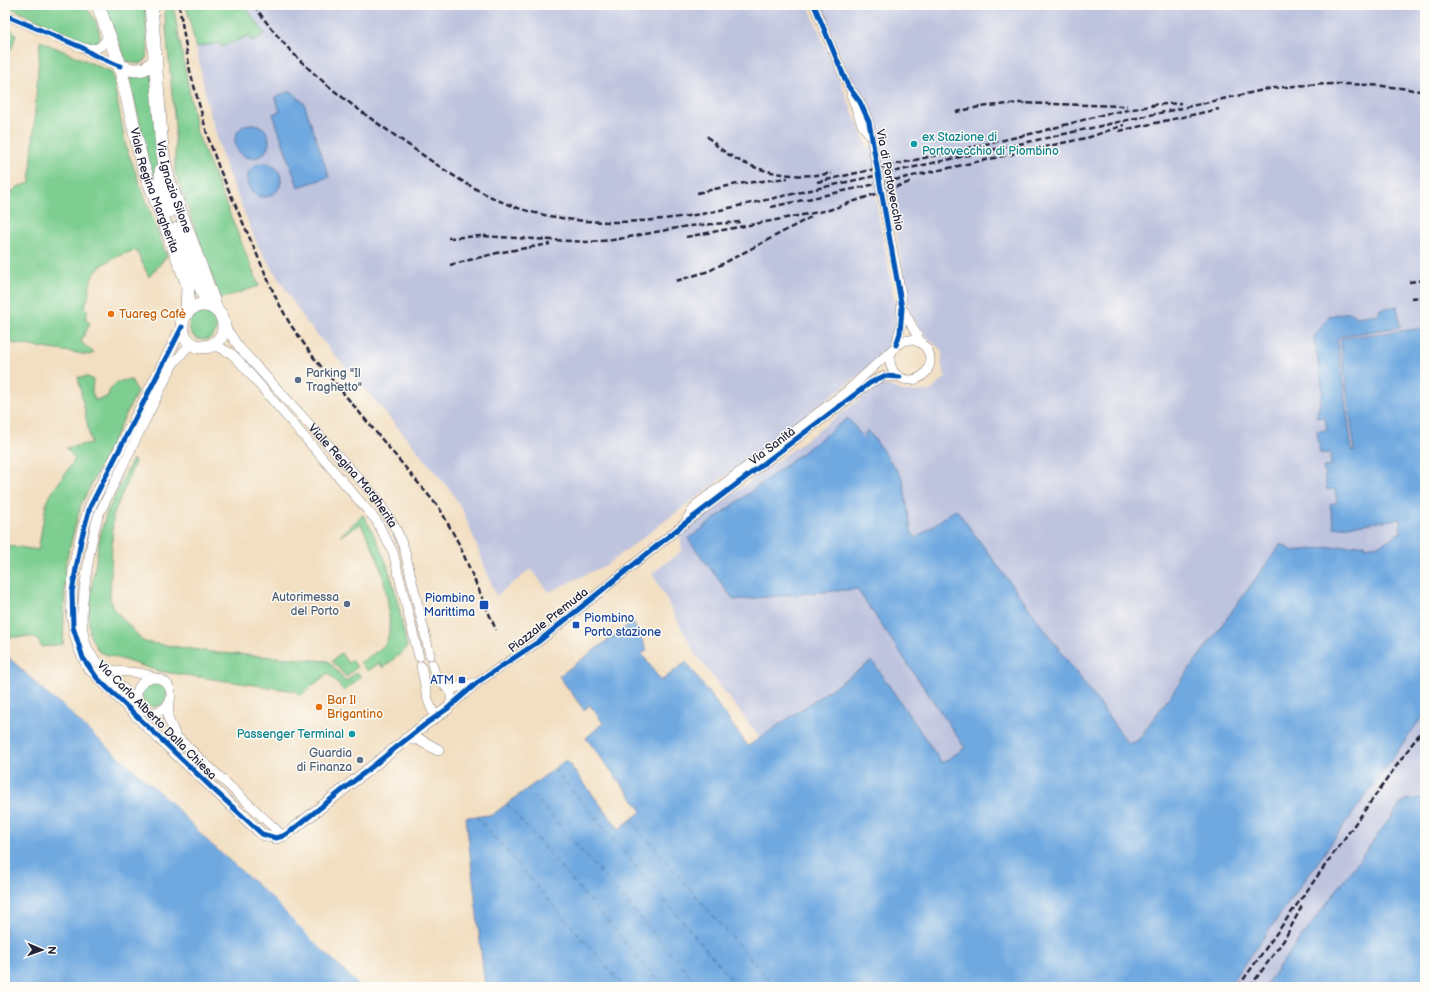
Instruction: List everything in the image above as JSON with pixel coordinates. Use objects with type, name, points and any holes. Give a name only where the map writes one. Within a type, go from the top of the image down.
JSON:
[{"type":"main road","name":"Via Ignazio Silone","points":[[151,5],[162,150],[168,178],[213,309]]},
{"type":"main road","name":"Viale Regina Margherita","points":[[96,7],[120,66],[142,163],[188,285],[187,312]]},
{"type":"main road","points":[[120,66],[132,71],[145,69],[156,58]]},
{"type":"main road","points":[[197,306],[213,309],[223,324],[219,339],[213,344],[201,347],[191,343],[186,338],[182,327],[187,312],[197,306]]},
{"type":"street","name":"Via di Portovecchio","points":[[814,5],[850,89],[862,125],[871,137],[901,294],[902,308],[900,333],[895,347]]},
{"type":"street","points":[[5,15],[83,48],[92,54],[120,66]]},
{"type":"street","points":[[83,48],[100,48],[104,45],[108,36]]},
{"type":"street","name":"Via di Portovecchio","points":[[902,308],[921,343]]},
{"type":"street","name":"Viale Regina Margherita","points":[[223,324],[239,347],[375,496],[404,548],[431,659],[441,683],[449,689]]},
{"type":"street","name":"Via Carlo Alberto Dalla Chiesa","points":[[182,327],[93,502],[85,524],[76,565],[71,612],[78,648],[88,667],[136,703],[213,789],[262,834],[272,838],[283,836]]},
{"type":"street","points":[[900,377],[893,370],[890,360],[895,347],[911,340],[921,343]]},
{"type":"street","points":[[154,678],[145,674],[114,670],[96,660],[85,638],[82,625],[82,606],[94,532],[99,514],[173,364],[191,343]]},
{"type":"street","name":"Via Sanità","points":[[660,544],[684,524],[870,383],[884,376],[915,380],[927,370],[930,356],[921,343]]},
{"type":"street","name":"Viale Regina Margherita","points":[[213,344],[232,354],[238,360],[376,520],[393,552],[419,657]]},
{"type":"street","name":"Via Sanità","points":[[684,524],[697,504],[861,379],[895,347]]},
{"type":"street","name":"Piazzale Premuda","points":[[447,709],[478,682],[538,642],[660,544]]},
{"type":"street","points":[[421,666],[428,700],[435,717]]},
{"type":"street","points":[[169,705],[162,711],[155,713],[136,703],[138,690],[144,681],[160,678],[168,685],[172,695],[169,705],[168,718],[172,730],[176,736],[283,836],[406,739],[447,709],[451,701],[449,689]]},
{"type":"street","name":"Piazzale Premuda","points":[[449,689],[478,682]]},
{"type":"street","points":[[427,691],[432,686],[441,683]]},
{"type":"street","points":[[406,739],[424,742],[438,750]]},
{"type":"shaded area","points":[[244,5],[808,5],[868,149],[880,134],[846,69],[819,5],[1425,5],[1425,328],[1343,338],[1340,341],[1355,451],[1352,451],[1337,340],[1341,336],[1400,327],[1397,306],[1380,309],[1380,314],[1357,317],[1350,312],[1314,337],[1323,392],[1317,417],[1325,417],[1327,430],[1317,431],[1320,453],[1330,453],[1331,467],[1323,467],[1327,490],[1335,489],[1337,503],[1330,504],[1334,528],[1400,519],[1401,532],[1380,545],[1365,547],[1364,544],[1293,551],[1281,545],[1136,741],[1128,743],[956,510],[916,538],[911,531],[903,479],[848,419],[734,600],[857,589],[965,748],[942,763],[872,661],[760,738],[696,655],[652,573],[683,550],[681,547],[681,533],[879,385],[887,385],[905,392],[930,391],[946,377],[941,364],[943,352],[917,328],[910,311],[889,192],[875,195],[896,309],[896,325],[894,336],[879,360],[608,564],[549,592],[531,569],[496,596],[464,513],[451,491],[306,322],[258,246],[224,163],[207,102],[196,47],[220,43],[222,47],[248,36],[265,34]]},
{"type":"shaded area","points":[[1425,713],[1425,798],[1404,800],[1264,987],[1228,987]]},
{"type":"green space","points":[[5,5],[82,5],[89,11],[95,20],[99,29],[100,39],[93,45],[83,42]]},
{"type":"green space","points":[[104,5],[145,5],[148,51],[145,61],[139,64],[126,61]]},
{"type":"green space","points":[[164,5],[173,5],[197,133],[259,286],[220,299],[175,172],[175,126]]},
{"type":"green space","points":[[186,5],[244,5],[265,34],[252,41],[248,36],[221,47],[220,43],[196,47]]},
{"type":"green space","points":[[5,24],[16,34],[12,48],[5,55]]},
{"type":"green space","points":[[40,41],[112,72],[126,147],[167,256],[149,277],[136,250],[108,261],[96,271],[92,277],[88,298],[84,307],[88,311],[85,320],[90,323],[81,342],[94,353],[89,355],[5,342],[5,200],[17,187],[30,183]]},
{"type":"green space","points":[[152,73],[159,185],[198,291],[197,295],[194,293],[192,281],[150,170],[129,77],[144,77]]},
{"type":"green space","points":[[203,312],[213,316],[217,326],[213,336],[203,340],[193,336],[189,326],[193,316]]},
{"type":"green space","points":[[78,377],[88,377],[93,380],[92,392],[95,400],[107,397],[113,386],[122,381],[131,380],[137,392],[81,505],[66,561],[63,644],[42,647],[35,637],[5,637],[5,545],[38,550],[47,500],[75,459],[66,448],[91,443]]},
{"type":"green space","points":[[133,459],[135,462],[113,516],[110,599],[113,608],[144,642],[219,653],[328,661],[346,681],[357,672],[361,677],[344,691],[328,673],[300,696],[295,691],[158,671],[99,652],[90,636],[88,611],[100,535],[107,512]]},
{"type":"green space","points":[[363,515],[373,532],[387,564],[400,612],[407,648],[383,668],[379,663],[368,671],[360,663],[383,647],[388,638],[389,618],[384,582],[376,555],[361,524],[340,536]]},
{"type":"green space","points":[[341,653],[348,663],[352,660],[357,667],[346,677],[332,661]]},
{"type":"green space","points":[[154,681],[163,685],[167,694],[163,703],[154,707],[145,703],[141,694],[145,685]]},
{"type":"water","points":[[291,91],[304,103],[329,177],[298,187],[273,114],[280,111],[275,97]]},
{"type":"water","points":[[249,124],[255,124],[264,129],[268,135],[268,147],[264,153],[255,158],[249,158],[240,153],[235,144],[235,138],[240,129]]},
{"type":"water","points":[[261,163],[267,163],[271,164],[278,170],[281,180],[280,187],[274,194],[267,197],[261,197],[257,196],[250,190],[247,183],[247,177],[248,173],[254,166]]},
{"type":"water","points":[[1397,306],[1400,327],[1341,336],[1337,340],[1352,451],[1355,451],[1340,341],[1342,338],[1425,328],[1425,713],[1228,987],[485,987],[466,817],[492,815],[566,760],[619,829],[642,811],[586,738],[603,723],[590,705],[584,710],[559,676],[633,622],[647,650],[642,654],[661,681],[686,662],[748,746],[872,661],[942,763],[965,748],[857,589],[734,600],[688,539],[848,418],[864,439],[866,438],[864,434],[868,430],[903,479],[911,531],[916,538],[956,509],[1128,743],[1132,743],[1137,741],[1281,544],[1293,551],[1364,544],[1365,547],[1380,545],[1401,532],[1400,519],[1334,528],[1330,504],[1337,502],[1335,489],[1327,490],[1323,467],[1331,466],[1330,453],[1320,453],[1317,431],[1327,430],[1325,417],[1316,418],[1323,391],[1314,337],[1329,316],[1350,312],[1357,317],[1379,314],[1380,309]]},
{"type":"water","points":[[5,654],[51,697],[63,705],[85,727],[171,802],[207,840],[271,897],[360,987],[5,987]]},
{"type":"water","points":[[1425,798],[1425,987],[1264,987],[1404,800]]},
{"type":"pier","points":[[5,653],[52,696],[65,703],[87,725],[172,801],[208,838],[272,896],[362,987],[307,935],[271,897],[207,840],[171,802],[85,727],[63,705],[51,697]]},
{"type":"ferry route","points":[[554,769],[738,987]]},
{"type":"ferry route","points":[[527,788],[700,987]]},
{"type":"ferry route","points":[[507,804],[663,987]]},
{"type":"ferry route","points":[[476,816],[624,987]]},
{"type":"ferry route","points":[[630,820],[775,987]]},
{"type":"railway","points":[[179,5],[190,71],[208,137],[219,168],[276,298],[290,324],[314,358],[440,509],[459,544],[496,630]]},
{"type":"railway","points":[[254,5],[287,47],[324,82],[343,98],[454,176],[504,203],[540,214],[582,221],[641,221],[702,214],[1268,89],[1307,85],[1346,84],[1386,86],[1425,92]]},
{"type":"railway","points":[[956,112],[979,107],[1019,103],[1127,106]]},
{"type":"railway","points":[[1151,105],[1181,103]]},
{"type":"railway","points":[[817,182],[1039,132],[1105,114],[1156,105]]},
{"type":"railway","points":[[1119,131],[1219,109]]},
{"type":"railway","points":[[771,207],[1090,137],[1124,125]]},
{"type":"railway","points":[[707,136],[719,148],[733,157],[748,165],[764,170],[781,174],[798,175],[832,173]]},
{"type":"railway","points":[[697,193],[737,184],[788,178]]},
{"type":"railway","points":[[686,237],[829,210],[910,182]]},
{"type":"railway","points":[[676,281],[709,271],[811,217]]},
{"type":"railway","points":[[448,238],[482,236],[587,242],[613,240],[688,226],[740,222]]},
{"type":"railway","points":[[450,265],[497,253],[550,244]]},
{"type":"railway","points":[[1409,282],[1425,280]]},
{"type":"railway","points":[[1411,298],[1425,297]]},
{"type":"railway","points":[[1238,987],[1425,726]]},
{"type":"railway","points":[[1250,987],[1284,940],[1303,904]]},
{"type":"cycle path","points":[[814,5],[848,86],[860,102],[869,122],[902,308],[900,333],[896,345]]},
{"type":"cycle path","points":[[5,15],[83,48],[92,54],[120,66]]},
{"type":"cycle path","points":[[182,327],[90,507],[81,540],[72,592],[73,627],[83,658],[97,678],[262,834],[276,838],[291,831],[427,723],[447,709],[478,682],[538,642],[684,524],[870,383],[884,376],[900,377]]},
{"type":"place","name":"ex Stazione di Portovecchio di Piombino","points":[[914,144]]},
{"type":"place","name":"Tuareg Cafè","points":[[111,314]]},
{"type":"place","name":"Parking \"Il Traghetto\"","points":[[298,380]]},
{"type":"place","name":"Autorimessa del Porto","points":[[347,604]]},
{"type":"place","name":"Piombino Marittima","points":[[484,605]]},
{"type":"place","name":"Piombino Porto stazione","points":[[576,625]]},
{"type":"place","name":"ATM","points":[[462,680]]},
{"type":"place","name":"Bar Il Brigantino","points":[[319,707]]},
{"type":"place","name":"Passenger Terminal","points":[[352,734]]},
{"type":"place","name":"Guardia di Finanza","points":[[360,760]]}]
